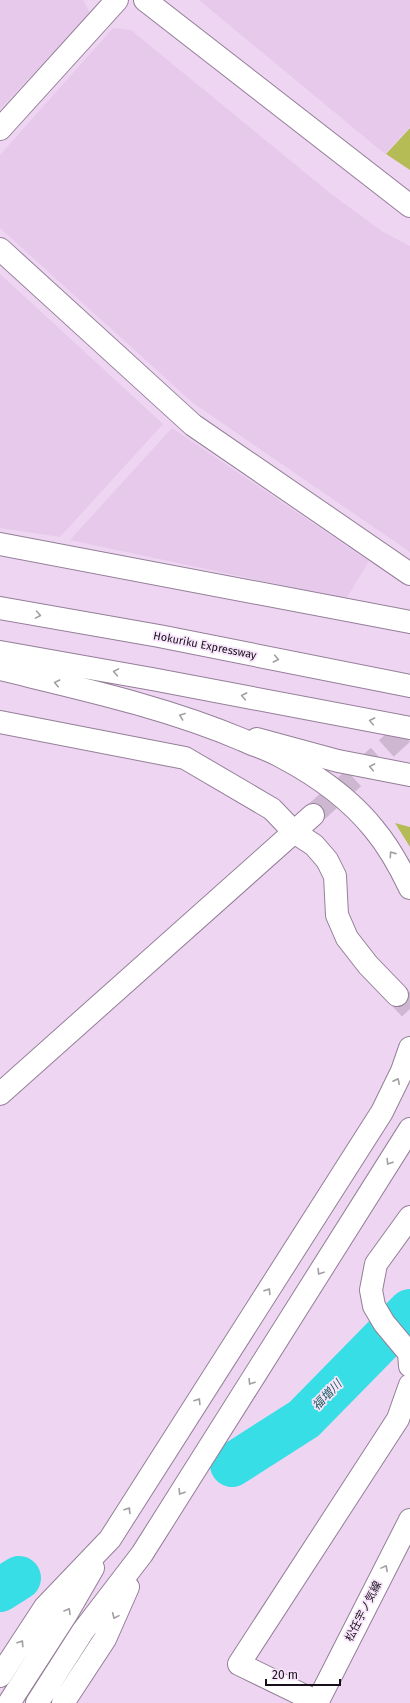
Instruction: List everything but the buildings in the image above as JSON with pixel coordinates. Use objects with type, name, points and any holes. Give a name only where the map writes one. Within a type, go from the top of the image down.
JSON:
[{"type":"main road","points":[[0,129],[117,0]]},
{"type":"main road","points":[[145,0],[410,206]]},
{"type":"main road","points":[[0,249],[193,425],[410,574]]},
{"type":"main road","points":[[0,544],[410,622]]},
{"type":"main road","name":"Hokuriku Expressway","points":[[0,608],[159,636],[410,686]]},
{"type":"main road","points":[[0,652],[410,728]]},
{"type":"main road","points":[[0,669],[176,714],[212,727],[281,756],[316,777],[345,800],[374,828],[397,861],[410,888]]},
{"type":"main road","points":[[0,722],[185,758],[272,809],[294,832],[314,846],[327,860],[335,876],[337,915],[347,938],[368,965],[397,995]]},
{"type":"main road","points":[[212,727],[338,761],[410,775]]},
{"type":"main road","points":[[0,1094],[313,815]]},
{"type":"main road","points":[[9,1703],[67,1613],[110,1539],[382,1112],[402,1071],[410,1048]]},
{"type":"main road","points":[[37,1703],[83,1631],[142,1554],[410,1129]]},
{"type":"main road","points":[[410,1217],[376,1264],[371,1290],[374,1306],[384,1323],[409,1353],[410,1366]]},
{"type":"main road","points":[[317,1703],[239,1664],[398,1419],[410,1386]]},
{"type":"main road","name":"松任宇ノ気線","points":[[317,1703],[410,1520]]},
{"type":"main road","points":[[0,1676],[45,1607],[110,1539]]},
{"type":"main road","points":[[63,1703],[105,1639],[142,1554]]},
{"type":"shaded area","points":[[0,0],[83,0],[90,13],[0,109]]},
{"type":"shaded area","points":[[199,0],[410,0],[410,127],[385,154]]},
{"type":"shaded area","points":[[113,28],[131,30],[331,194],[383,232],[410,246],[410,552],[193,403],[0,228],[0,155]]},
{"type":"shaded area","points":[[0,274],[163,424],[60,537],[0,528]]},
{"type":"shaded area","points":[[172,428],[369,561],[346,599],[70,540]]},
{"type":"green space","points":[[410,128],[410,170],[386,154]]},
{"type":"green space","points":[[395,823],[410,827],[410,847]]},
{"type":"waterway","name":"福増川","points":[[232,1465],[304,1419],[410,1311]]},
{"type":"waterway","name":"福増川","points":[[0,1590],[19,1578]]},
{"type":"tunnel","points":[[313,815],[410,727]]},
{"type":"tunnel","points":[[397,995],[410,1009]]}]
